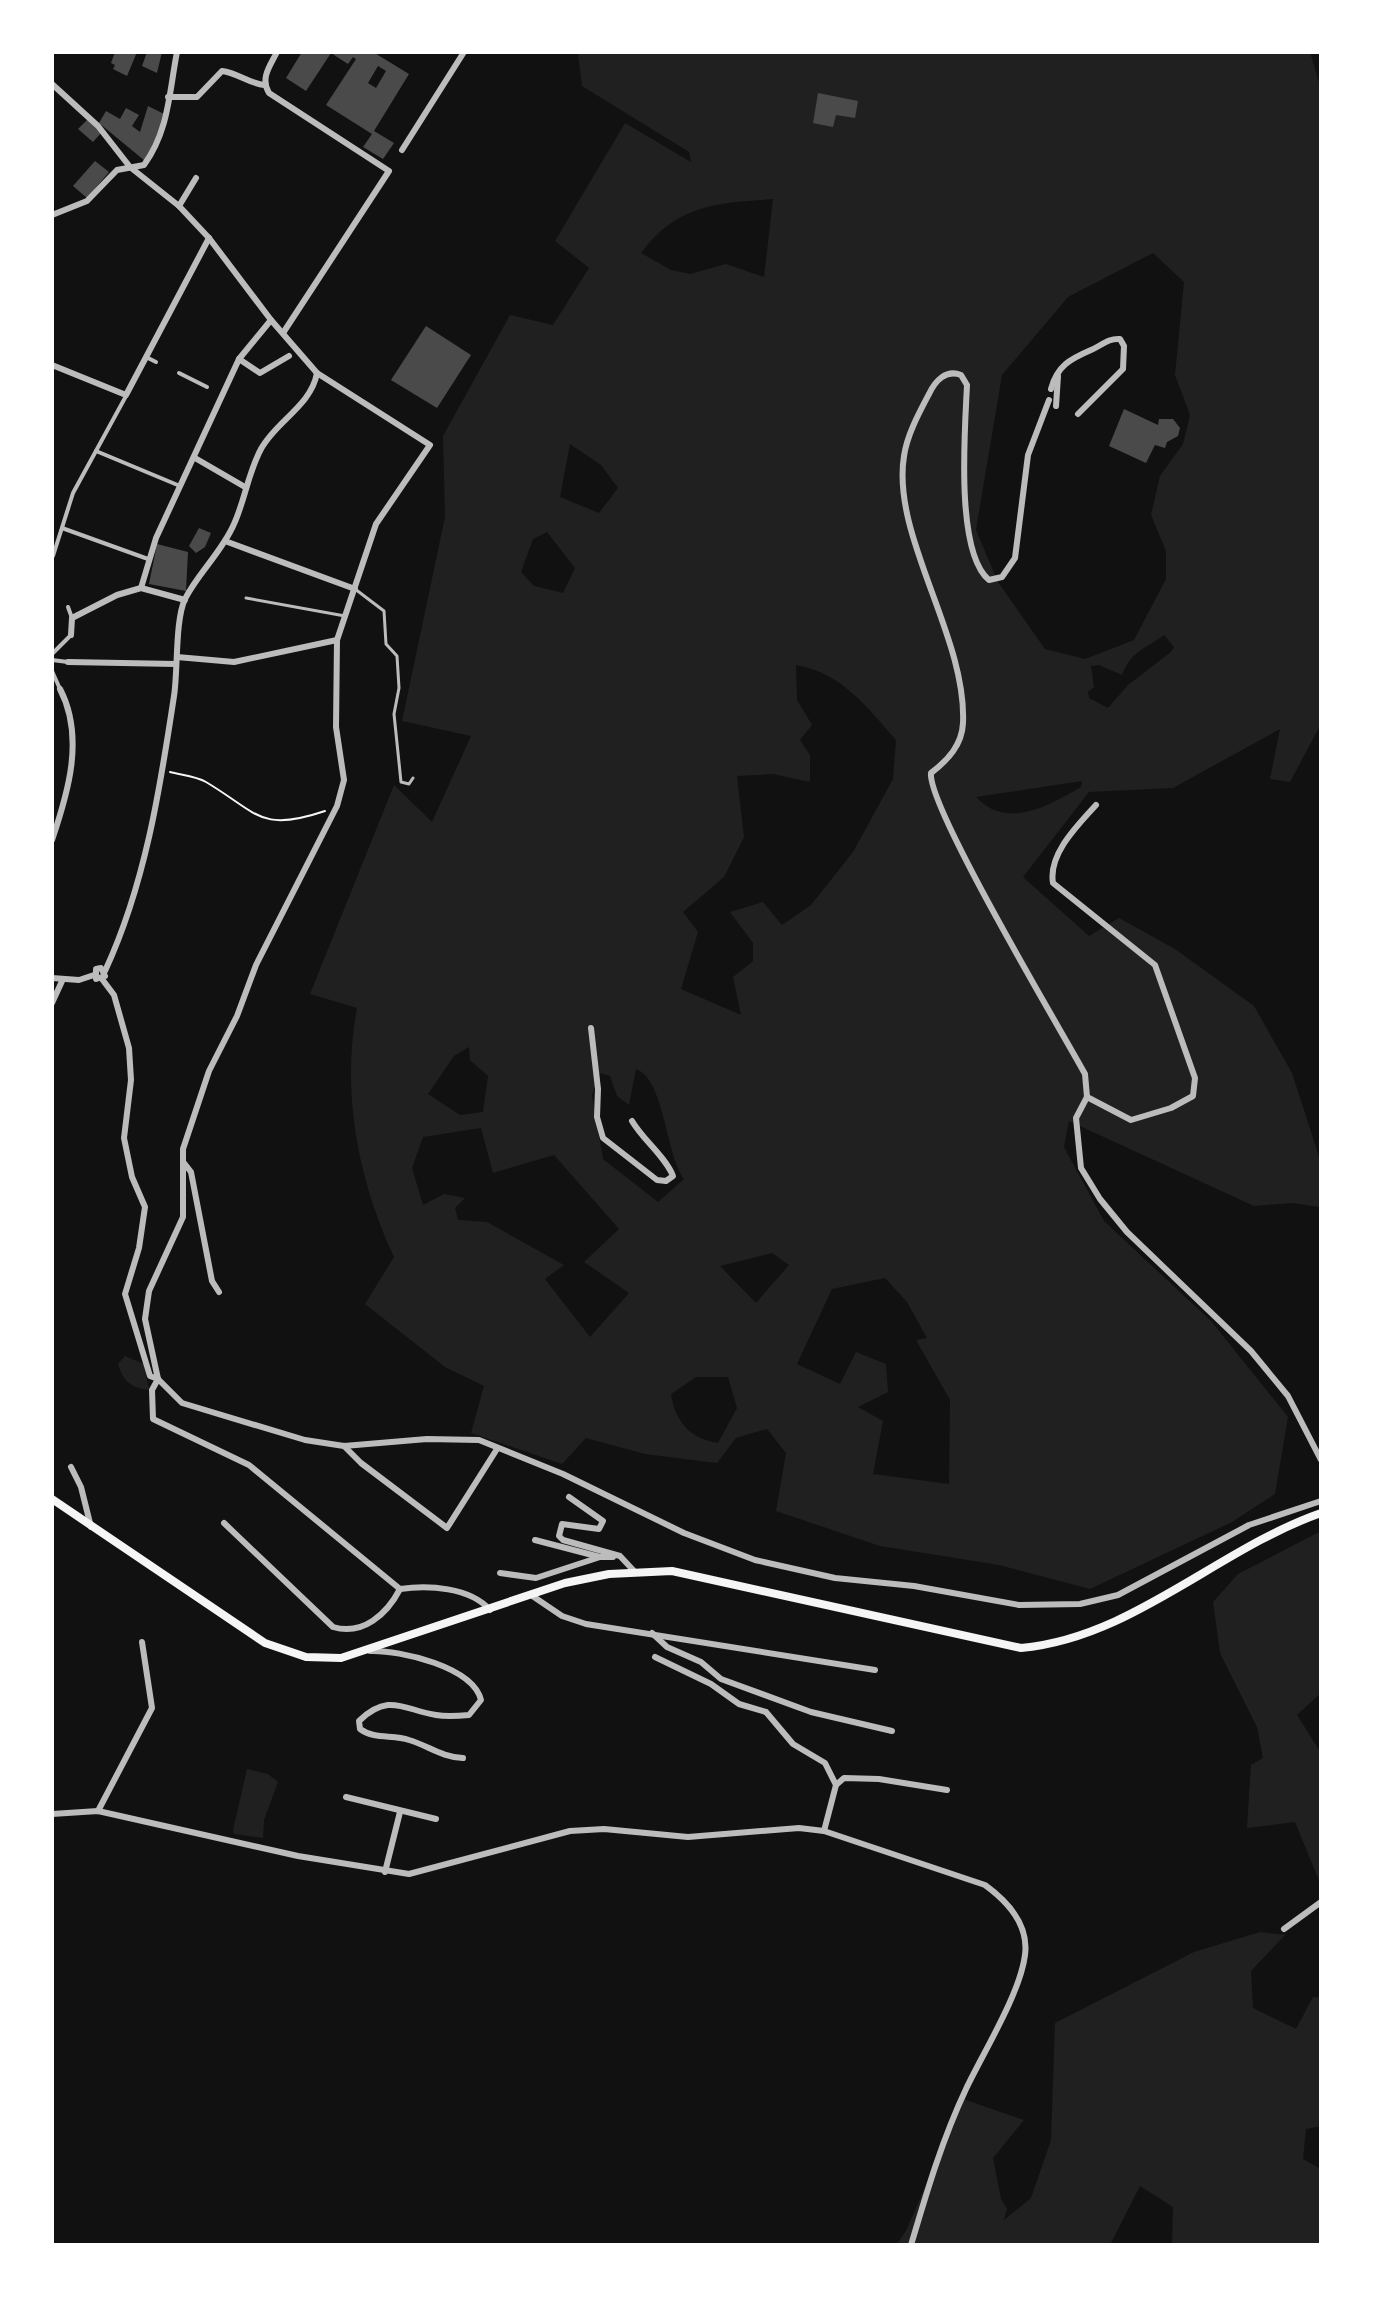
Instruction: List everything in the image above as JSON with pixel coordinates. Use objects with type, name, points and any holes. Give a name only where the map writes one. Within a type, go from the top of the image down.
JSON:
[{"type":"main road","points":[[52,1499],[265,1643],[306,1657],[341,1658],[589,1577],[634,1571],[672,1571],[1021,1648],[1052,1645],[1089,1633],[1278,1531],[1321,1513]]},
{"type":"street","points":[[52,215],[87,201],[117,170],[144,165],[154,151],[169,113],[168,97],[177,52]]},
{"type":"street","points":[[264,85],[277,52]]},
{"type":"street","points":[[402,150],[464,52]]},
{"type":"street","points":[[168,97],[197,97],[222,71],[234,72],[247,83],[264,85]]},
{"type":"street","points":[[52,84],[63,98],[98,126],[130,167],[179,206],[209,238],[271,320],[317,373],[430,445],[376,524],[337,640],[336,727],[344,780],[337,806],[256,965],[237,1016],[209,1071],[183,1149],[183,1217],[149,1291],[145,1319],[158,1379],[152,1390],[153,1419],[249,1465],[400,1589],[430,1585],[482,1601],[490,1610]]},
{"type":"street","points":[[264,85],[269,93],[391,168],[283,333]]},
{"type":"street","points":[[179,206],[196,178]]},
{"type":"street","points":[[53,556],[73,493],[209,238]]},
{"type":"street","points":[[141,588],[148,559],[221,393],[239,359],[271,320]]},
{"type":"street","points":[[1051,389],[1066,362],[1118,338],[1124,344],[1123,369],[1078,414]]},
{"type":"street","points":[[239,359],[260,373],[289,356]]},
{"type":"street","points":[[146,357],[156,362]]},
{"type":"street","points":[[52,365],[126,395]]},
{"type":"street","points":[[1056,406],[1058,372]]},
{"type":"street","points":[[179,373],[207,387]]},
{"type":"street","points":[[102,979],[130,909],[163,771],[178,674],[176,661],[185,600],[235,522],[245,487],[276,426],[293,413],[314,387],[317,373]]},
{"type":"street","points":[[1049,400],[1028,455],[1015,558],[1002,577],[989,580],[980,572],[971,549],[967,518],[967,385],[961,375],[954,373],[940,377],[931,390],[904,454],[902,484],[958,677],[963,723],[960,743],[931,773],[932,785],[938,805],[972,870],[1085,1074],[1087,1097],[1076,1118],[1081,1168],[1100,1199],[1127,1232],[1251,1351],[1288,1396],[1321,1460]]},
{"type":"street","points":[[95,451],[182,487]]},
{"type":"street","points":[[195,458],[245,487]]},
{"type":"street","points":[[62,528],[148,559]]},
{"type":"street","points":[[225,541],[355,589]]},
{"type":"street","points":[[72,618],[117,595],[141,588],[185,600]]},
{"type":"street","points":[[68,607],[72,618],[71,635],[52,657],[68,662],[234,662],[337,640]]},
{"type":"street","points":[[52,671],[72,729],[72,766],[52,840]]},
{"type":"street","points":[[1087,1097],[1131,1120],[1171,1108],[1193,1096],[1195,1078],[1155,965],[1053,883],[1051,874],[1068,835],[1096,805]]},
{"type":"street","points":[[94,975],[96,969],[105,971]]},
{"type":"street","points":[[52,978],[79,980],[94,975],[102,979],[114,995],[129,1048],[131,1080],[124,1138],[132,1177],[145,1207],[139,1248],[125,1294],[150,1376],[158,1379],[182,1403],[305,1440],[344,1446],[427,1439],[479,1440],[517,1454],[684,1533],[755,1560],[835,1578],[914,1586],[1019,1605],[1080,1604],[1118,1595],[1249,1525],[1321,1501]]},
{"type":"street","points":[[52,1003],[63,979]]},
{"type":"street","points":[[591,1028],[598,1089],[597,1117],[603,1138],[657,1180],[666,1181],[673,1176],[669,1167],[643,1139],[632,1121]]},
{"type":"street","points":[[184,1163],[191,1172],[212,1281],[219,1292]]},
{"type":"street","points":[[344,1446],[361,1463],[447,1528],[497,1449]]},
{"type":"street","points":[[71,1467],[81,1487],[91,1527]]},
{"type":"street","points":[[569,1497],[603,1521],[599,1529],[562,1524],[559,1536],[620,1556],[634,1571]]},
{"type":"street","points":[[224,1523],[333,1627],[347,1632],[365,1627],[394,1600],[400,1589]]},
{"type":"street","points":[[535,1540],[600,1557]]},
{"type":"street","points":[[500,1573],[536,1578],[600,1557],[620,1556]]},
{"type":"street","points":[[531,1595],[562,1616],[586,1624],[875,1670]]},
{"type":"street","points":[[652,1633],[667,1647],[701,1662],[721,1679],[811,1712],[892,1731]]},
{"type":"street","points":[[98,1811],[152,1708],[142,1642]]},
{"type":"street","points":[[370,1651],[414,1654],[469,1681],[478,1689],[481,1700],[469,1715],[458,1716],[435,1715],[401,1703],[388,1704],[364,1716],[359,1721],[360,1729],[367,1734],[409,1739],[443,1757],[463,1758]]},
{"type":"street","points":[[655,1657],[711,1684],[739,1704],[766,1712],[793,1744],[825,1763],[836,1785]]},
{"type":"street","points":[[824,1831],[836,1785],[844,1778],[858,1777],[947,1790]]},
{"type":"street","points":[[346,1797],[436,1819]]},
{"type":"street","points":[[52,1814],[98,1811],[385,1872],[423,1873],[570,1831],[604,1829],[688,1837],[799,1828],[824,1831],[985,1885],[1005,1899],[1020,1921],[1026,1954],[1018,1978],[943,2140],[911,2245]]},
{"type":"street","points":[[385,1872],[400,1812]]},
{"type":"street","points":[[1284,1929],[1321,1902]]},
{"type":"lane","points":[[355,589],[384,611],[386,644],[397,656],[399,688],[394,714],[399,742],[399,773],[401,782],[409,784],[413,778]]},
{"type":"lane","points":[[246,598],[345,616]]},
{"type":"path","points":[[163,771],[204,781],[268,821],[293,822],[337,806]]},
{"type":"shaded area","points":[[1310,52],[1321,89],[1321,724],[1290,782],[1270,779],[1280,729],[1173,788],[1089,792],[1023,877],[1089,936],[1119,918],[1175,949],[1254,1006],[1292,1073],[1321,1163],[1319,1207],[1293,1203],[1254,1206],[1069,1121],[1064,1147],[1104,1221],[1211,1321],[1288,1417],[1275,1494],[1232,1522],[1090,1589],[999,1565],[880,1546],[776,1511],[786,1453],[767,1429],[736,1438],[717,1463],[645,1454],[586,1438],[562,1464],[471,1433],[484,1386],[445,1367],[365,1304],[394,1257],[371,1197],[356,1135],[351,1072],[357,1008],[310,994],[394,785],[432,822],[471,736],[402,721],[445,517],[443,436],[510,315],[553,325],[589,268],[555,241],[625,123],[691,162],[689,152],[582,86],[578,54]],"holes":[[[773,199],[764,277],[726,264],[690,274],[671,270],[641,253],[669,224],[684,215],[734,202]],[[1153,253],[1184,282],[1175,375],[1190,415],[1183,444],[1160,476],[1151,515],[1166,551],[1166,579],[1134,640],[1085,659],[1045,649],[998,582],[976,530],[1002,375],[1068,297]],[[570,444],[601,465],[618,488],[599,513],[560,497]],[[547,532],[575,568],[563,593],[534,586],[521,572],[533,539]],[[1164,635],[1174,647],[1128,685],[1108,708],[1089,698],[1088,692],[1094,687],[1091,666],[1099,665],[1122,675],[1134,656]],[[796,665],[827,675],[840,684],[864,704],[896,740],[893,779],[853,852],[811,905],[782,925],[763,902],[730,912],[753,943],[753,961],[733,977],[741,1015],[681,989],[698,932],[683,912],[724,877],[744,837],[737,776],[773,774],[810,782],[810,755],[800,740],[812,725],[797,700]],[[1082,781],[1081,787],[1028,812],[1001,812],[988,807],[976,797]],[[469,1047],[470,1060],[488,1076],[483,1112],[460,1115],[428,1094],[454,1056]],[[636,1069],[646,1076],[659,1102],[684,1179],[658,1202],[603,1159],[592,1095],[600,1073],[610,1076],[617,1096],[629,1105]],[[481,1128],[493,1173],[554,1155],[619,1229],[584,1262],[629,1293],[590,1337],[545,1279],[564,1265],[487,1222],[458,1220],[455,1208],[465,1198],[444,1194],[423,1205],[412,1168],[423,1137]],[[772,1253],[789,1265],[756,1303],[720,1266]],[[885,1278],[907,1302],[927,1338],[916,1340],[950,1400],[949,1484],[873,1474],[883,1421],[858,1407],[888,1392],[886,1364],[856,1352],[840,1384],[797,1364],[832,1289]],[[696,1377],[728,1377],[737,1408],[718,1443],[692,1433],[680,1420],[671,1394]]]},
{"type":"shaded area","points":[[125,1356],[144,1364],[149,1390],[133,1385],[122,1375],[118,1364]]},
{"type":"shaded area","points":[[1321,1531],[1321,1693],[1297,1715],[1321,1753],[1320,1883],[1295,1822],[1247,1828],[1251,1765],[1263,1758],[1257,1727],[1220,1653],[1213,1602],[1238,1574]]},
{"type":"shaded area","points":[[247,1769],[268,1774],[278,1782],[264,1820],[263,1838],[234,1834],[233,1830]]},
{"type":"shaded area","points":[[1260,1932],[1285,1935],[1251,1971],[1253,2008],[1296,2029],[1313,1997],[1321,1998],[1321,2126],[1306,2129],[1303,2159],[1321,2169],[1321,2245],[1172,2245],[1173,2207],[1140,2186],[1110,2245],[896,2245],[906,2231],[963,2099],[1024,2120],[993,2158],[1001,2199],[1007,2209],[1004,2220],[1031,2198],[1051,2140],[1055,2023],[1194,1952]]},
{"type":"building","points":[[115,52],[137,52],[127,76],[113,69],[115,65],[111,63]]},
{"type":"building","points":[[147,52],[162,52],[157,73],[142,66]]},
{"type":"building","points":[[302,52],[373,52],[409,74],[374,131],[394,143],[383,159],[363,147],[372,134],[326,105],[356,59],[353,57],[348,64],[331,53],[306,91],[286,78]],"holes":[[[378,66],[386,71],[376,88],[368,83]]]},
{"type":"building","points":[[818,93],[858,101],[855,118],[836,115],[833,127],[813,123]]},
{"type":"building","points":[[148,106],[166,115],[145,161],[99,123],[106,111],[120,119],[126,108],[139,115],[132,126],[140,132]]},
{"type":"building","points":[[88,119],[101,133],[93,142],[78,129]]},
{"type":"building","points":[[95,161],[109,172],[87,198],[73,186]]},
{"type":"building","points":[[426,326],[471,355],[437,408],[391,380]]},
{"type":"building","points":[[1124,409],[1158,425],[1159,419],[1173,419],[1180,428],[1178,436],[1167,442],[1165,448],[1155,445],[1146,463],[1109,446]]},
{"type":"building","points":[[199,528],[211,533],[205,547],[196,553],[189,546]]},
{"type":"building","points":[[157,544],[188,552],[186,591],[149,584]]}]
